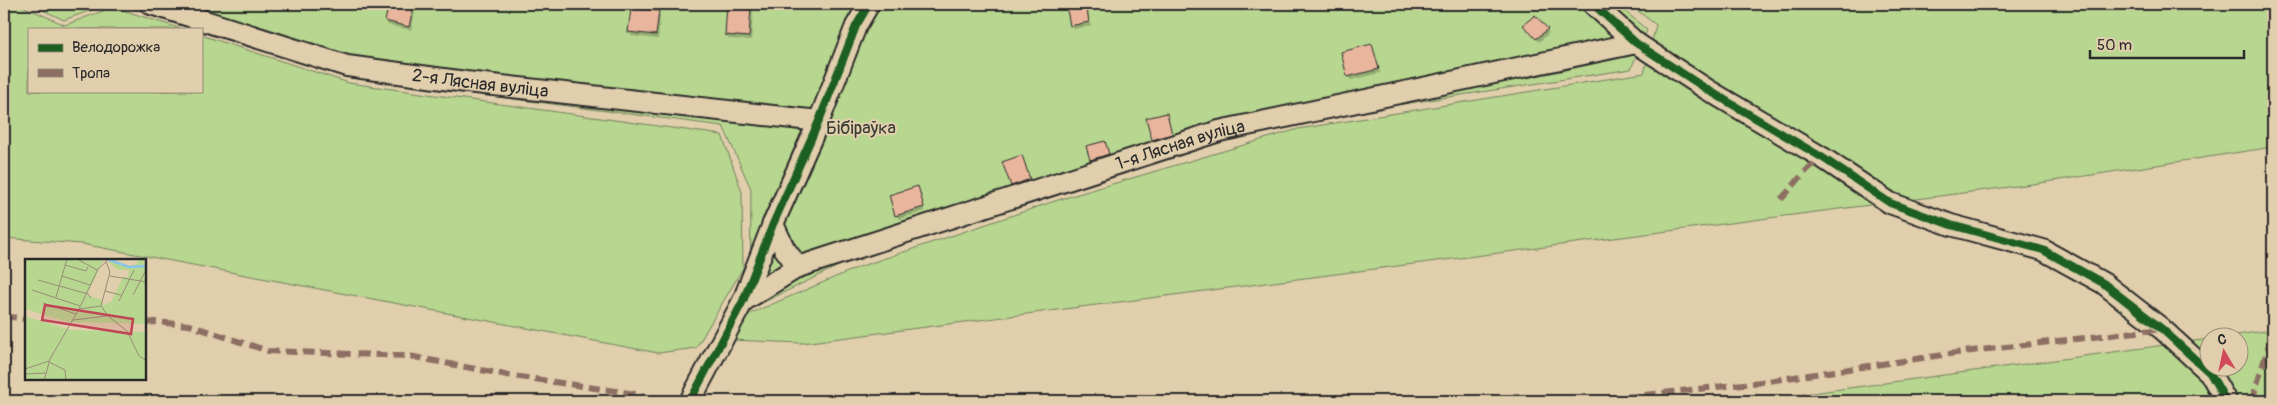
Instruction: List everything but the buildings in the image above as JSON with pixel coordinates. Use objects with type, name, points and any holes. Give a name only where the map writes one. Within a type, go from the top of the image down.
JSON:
[{"type":"street","name":"2-я Лясная вуліца","points":[[151,4],[347,66],[466,82],[819,121]]},
{"type":"street","points":[[690,401],[743,300],[773,224],[819,121],[856,26],[870,4]]},
{"type":"street","points":[[1593,4],[1636,43],[1708,90],[1823,158],[1890,203],[1951,225],[2042,250],[2103,283],[2162,329],[2210,373],[2226,401]]},
{"type":"street","name":"1-я Лясная вуліца","points":[[743,300],[798,267],[1219,130],[1636,43]]},
{"type":"street","points":[[773,224],[784,248],[798,267]]},
{"type":"green space","points":[[4,4],[18,4],[65,25],[113,7],[179,28],[28,28],[28,92],[202,92],[202,35],[349,83],[722,135],[742,192],[743,268],[696,348],[658,353],[82,244],[4,238]]},
{"type":"green space","points":[[30,4],[108,4],[64,20]]},
{"type":"green space","name":"Бібіраўка","points":[[120,4],[1617,4],[1647,30],[1631,69],[1305,119],[1225,140],[840,265],[750,309],[751,189],[723,126],[351,78],[202,30],[202,28],[195,28]]},
{"type":"green space","points":[[1629,4],[2273,4],[2273,147],[2040,183],[802,343],[731,340],[747,315],[859,267],[1058,200],[1298,129],[1644,73],[1656,25]]},
{"type":"green space","points":[[2273,330],[2273,401],[1753,401],[2200,340],[2200,378],[2250,378],[2250,333]]},
{"type":"marked path","points":[[1781,199],[1806,171],[1823,158]]},
{"type":"marked path","points":[[4,316],[25,319]]},
{"type":"marked path","points":[[146,323],[189,325],[268,351],[409,356],[507,375],[636,394],[656,401]]},
{"type":"marked path","points":[[1591,401],[1761,382],[1963,352],[2162,329]]},
{"type":"marked path","points":[[2252,401],[2273,331]]},
{"type":"cycle path","points":[[690,401],[743,301],[773,224],[819,121],[856,26],[869,4]]},
{"type":"cycle path","points":[[1593,4],[1636,43],[1708,90],[1823,158],[1890,203],[1951,225],[2043,250],[2103,283],[2162,329],[2210,373],[2226,401]]}]
